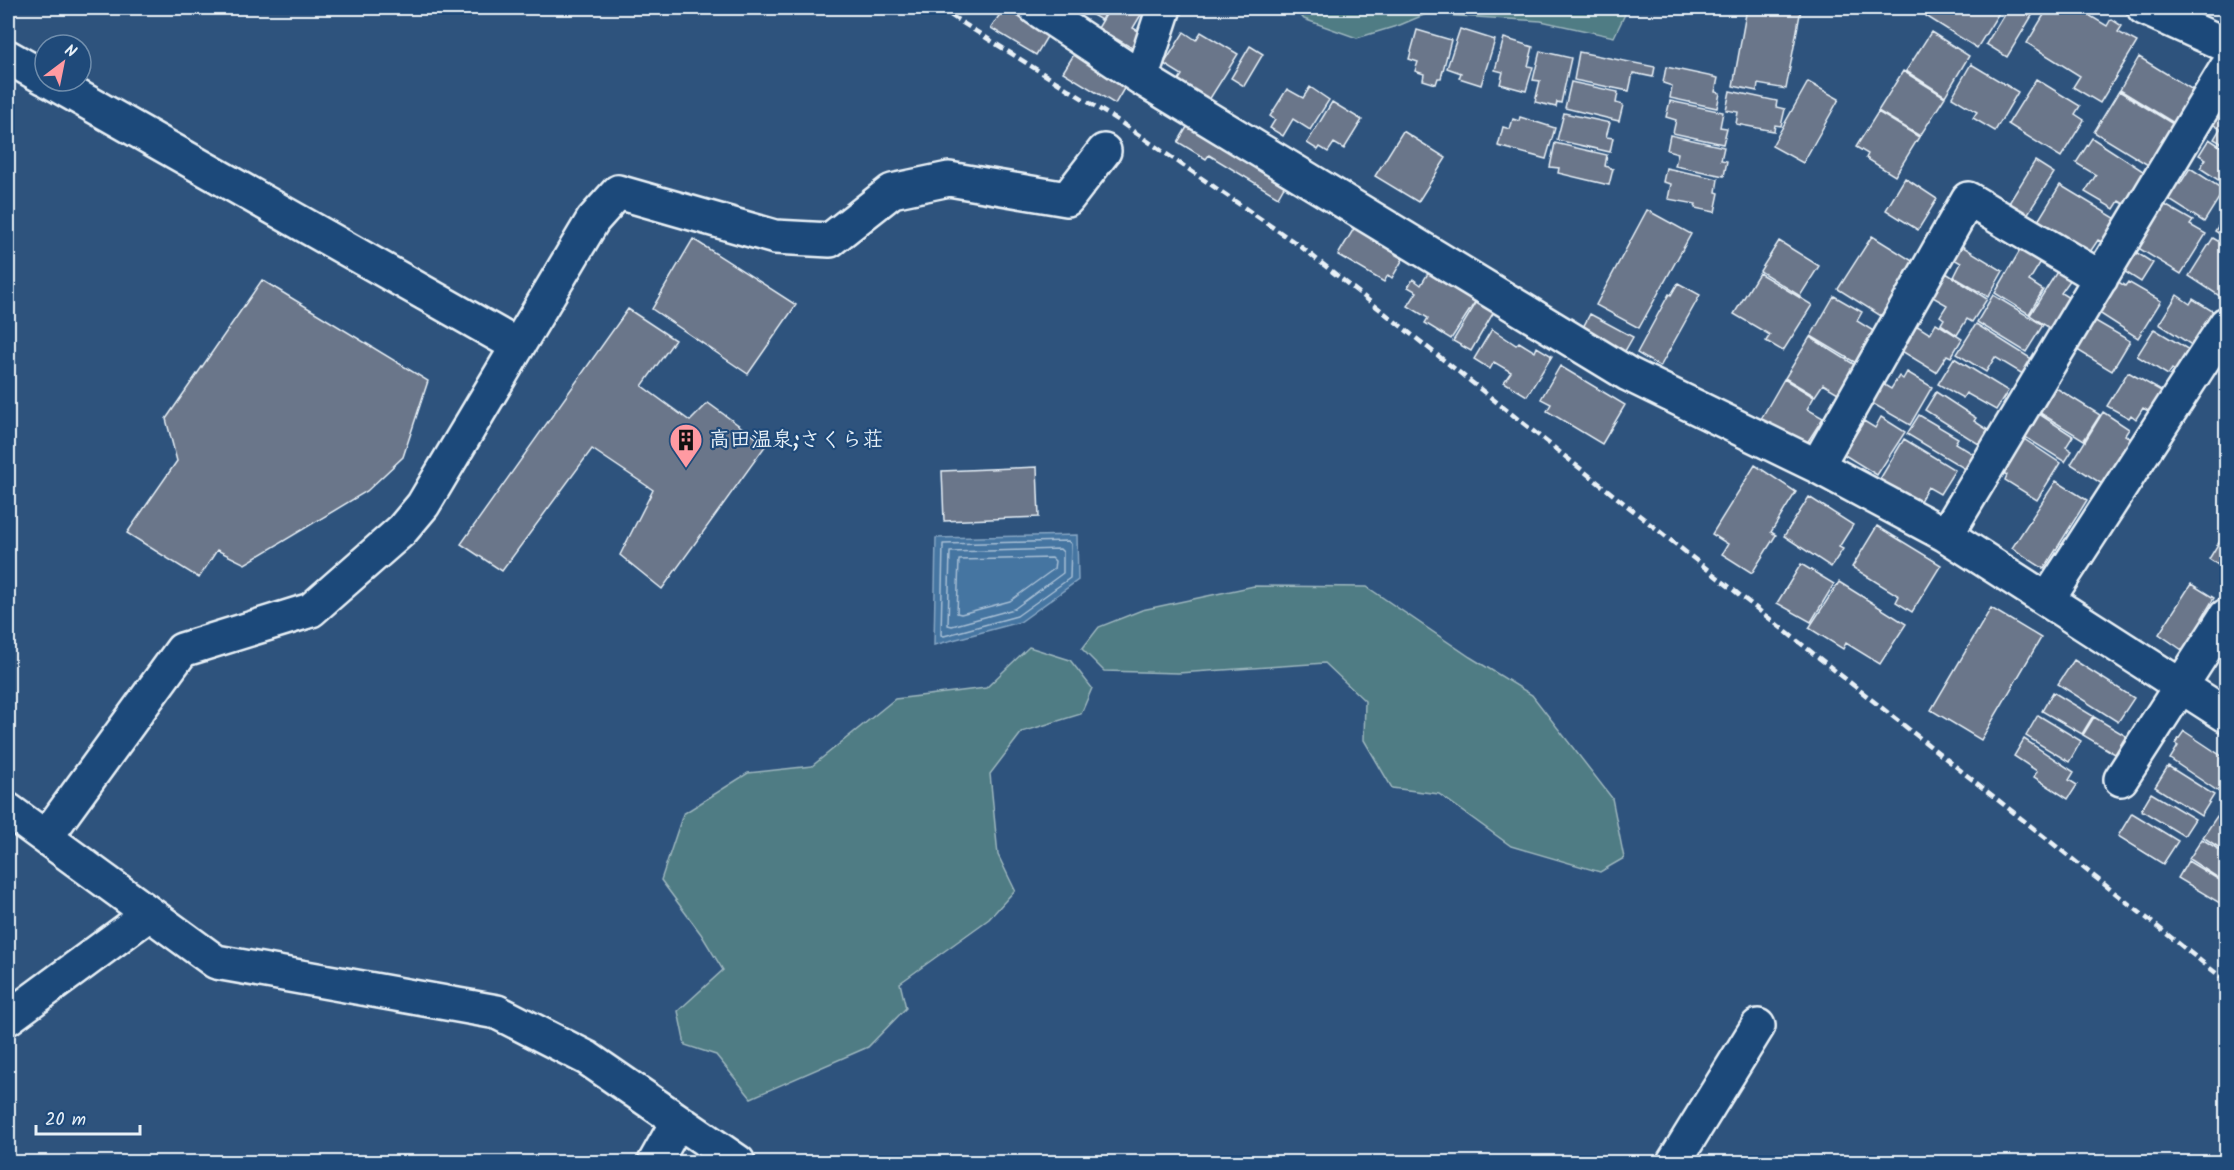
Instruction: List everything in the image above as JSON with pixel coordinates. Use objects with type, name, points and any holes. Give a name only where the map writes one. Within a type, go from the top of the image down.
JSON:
[{"type":"street","points":[[1035,8],[1141,78],[1628,374],[1817,466],[1946,536],[2048,599],[2226,715]]},
{"type":"street","points":[[1141,78],[1164,8]]},
{"type":"street","points":[[2144,8],[2226,45]]},
{"type":"street","points":[[8,57],[33,71]]},
{"type":"street","points":[[1946,536],[2226,69]]},
{"type":"street","points":[[71,93],[518,345]]},
{"type":"street","points":[[46,837],[182,650],[311,610],[402,530],[423,505],[593,220],[618,192],[776,237],[830,240],[892,191],[949,179],[1067,199],[1104,151]]},
{"type":"street","points":[[1817,466],[1968,199],[2101,278]]},
{"type":"street","points":[[2048,599],[2226,324]]},
{"type":"street","points":[[2121,779],[2226,616]]},
{"type":"street","points":[[8,810],[216,962],[498,1012],[587,1058],[678,1121],[723,1158]]},
{"type":"street","points":[[8,1018],[149,914]]},
{"type":"street","points":[[1674,1162],[1758,1026]]},
{"type":"street","points":[[655,1162],[678,1121]]},
{"type":"green space","points":[[1294,8],[1628,8],[1614,37],[1541,21],[1426,14],[1400,25],[1357,38],[1304,19]]},
{"type":"green space","points":[[1254,586],[1367,587],[1470,657],[1532,695],[1612,798],[1624,858],[1600,872],[1511,846],[1439,794],[1392,788],[1364,740],[1365,701],[1325,663],[1178,673],[1104,671],[1082,649],[1099,627],[1142,610]]},
{"type":"green space","points":[[1029,647],[1070,660],[1092,688],[1081,714],[1022,732],[990,774],[998,855],[1015,890],[989,919],[900,983],[906,1008],[868,1047],[751,1098],[716,1055],[685,1045],[678,1011],[723,970],[701,934],[661,880],[683,814],[748,773],[812,766],[895,699],[986,688]]},
{"type":"water","points":[[1077,535],[1078,580],[1020,622],[934,645],[936,538]]},
{"type":"building","points":[[1004,8],[1048,35],[1036,55],[991,28]]},
{"type":"building","points":[[1066,8],[1108,8],[1101,20],[1084,10],[1079,19],[1064,10]]},
{"type":"building","points":[[1110,8],[1145,8],[1133,28],[1142,33],[1132,48],[1098,28]]},
{"type":"building","points":[[1747,8],[1801,9],[1786,89],[1758,84],[1757,91],[1733,86]]},
{"type":"building","points":[[1932,8],[2002,8],[1977,48],[1926,16]]},
{"type":"building","points":[[2008,8],[2023,8],[2033,14],[2007,57],[1986,44]]},
{"type":"building","points":[[2048,8],[2068,8],[2075,12],[2077,8],[2107,26],[2111,19],[2122,26],[2118,32],[2137,42],[2100,103],[2073,87],[2080,76],[2027,43]]},
{"type":"building","points":[[1460,29],[1495,40],[1481,85],[1459,78],[1461,73],[1447,68]]},
{"type":"building","points":[[1417,30],[1451,40],[1441,78],[1438,78],[1436,84],[1423,80],[1424,74],[1415,71],[1418,62],[1409,59]]},
{"type":"building","points":[[1184,32],[1196,40],[1201,32],[1238,54],[1209,100],[1178,81],[1182,75],[1164,64]]},
{"type":"building","points":[[1931,32],[1969,56],[1945,96],[1906,71]]},
{"type":"building","points":[[1504,38],[1533,47],[1528,66],[1533,67],[1526,91],[1500,84],[1503,72],[1495,70]]},
{"type":"building","points":[[1250,46],[1263,54],[1244,86],[1231,78]]},
{"type":"building","points":[[1078,48],[1129,80],[1115,104],[1063,72]]},
{"type":"building","points":[[1540,51],[1571,58],[1561,103],[1557,102],[1556,107],[1535,102],[1540,81],[1533,80]]},
{"type":"building","points":[[1579,52],[1655,67],[1653,77],[1633,73],[1629,91],[1574,80]]},
{"type":"building","points":[[2139,57],[2193,90],[2174,123],[2120,90]]},
{"type":"building","points":[[1971,64],[2018,92],[1995,131],[1973,118],[1977,112],[1952,97]]},
{"type":"building","points":[[1666,67],[1718,78],[1715,92],[1720,93],[1717,108],[1670,98],[1672,86],[1663,83]]},
{"type":"building","points":[[1903,71],[1945,97],[1920,136],[1878,111]]},
{"type":"building","points":[[2036,79],[2080,106],[2075,114],[2084,120],[2061,157],[2008,124]]},
{"type":"building","points":[[1571,82],[1618,92],[1616,103],[1623,105],[1619,121],[1565,108]]},
{"type":"building","points":[[1808,82],[1839,99],[1803,163],[1772,146]]},
{"type":"building","points":[[1310,87],[1329,100],[1310,130],[1293,119],[1283,136],[1270,128],[1275,120],[1270,116],[1287,89],[1303,98]]},
{"type":"building","points":[[1730,91],[1777,101],[1776,107],[1785,109],[1781,126],[1775,125],[1774,131],[1736,124],[1738,112],[1726,110]]},
{"type":"building","points":[[2119,91],[2173,124],[2148,165],[2094,132]]},
{"type":"building","points":[[1670,101],[1723,112],[1720,127],[1727,128],[1723,144],[1673,133],[1676,120],[1666,117]]},
{"type":"building","points":[[1332,102],[1362,120],[1344,149],[1334,143],[1328,152],[1320,147],[1318,150],[1307,143]]},
{"type":"building","points":[[1878,112],[1919,137],[1895,176],[1866,158],[1868,154],[1856,147]]},
{"type":"building","points":[[2218,112],[2226,117],[2226,146],[2214,139],[2220,129],[2211,123]]},
{"type":"building","points":[[1564,113],[1610,123],[1606,137],[1613,138],[1610,152],[1557,140]]},
{"type":"building","points":[[1520,117],[1555,128],[1546,159],[1498,146],[1503,127],[1510,129],[1513,119],[1519,121]]},
{"type":"building","points":[[1190,122],[1287,181],[1278,197],[1209,155],[1206,159],[1178,142]]},
{"type":"building","points":[[1403,131],[1446,158],[1418,202],[1375,176]]},
{"type":"building","points":[[1670,135],[1724,147],[1721,160],[1727,161],[1724,176],[1675,166],[1678,153],[1667,150]]},
{"type":"building","points":[[2092,138],[2146,173],[2126,205],[2119,201],[2114,209],[2085,192],[2096,175],[2076,163]]},
{"type":"building","points":[[2209,139],[2226,150],[2226,185],[2200,168],[2206,159],[2199,155]]},
{"type":"building","points":[[1555,143],[1607,155],[1605,166],[1613,169],[1609,185],[1558,173],[1559,168],[1550,167]]},
{"type":"building","points":[[2035,161],[2054,173],[2027,215],[2009,203]]},
{"type":"building","points":[[1666,168],[1718,179],[1716,192],[1719,193],[1715,212],[1695,208],[1696,204],[1668,199],[1671,184],[1663,182]]},
{"type":"building","points":[[2190,168],[2224,190],[2204,222],[2165,197],[2175,182],[2180,184]]},
{"type":"building","points":[[1905,178],[1937,199],[1918,230],[1886,210]]},
{"type":"building","points":[[2060,185],[2118,220],[2104,243],[2098,240],[2090,252],[2038,221]]},
{"type":"building","points":[[2158,201],[2193,221],[2190,225],[2206,234],[2181,274],[2135,246]]},
{"type":"building","points":[[1647,210],[1691,234],[1639,328],[1596,305]]},
{"type":"building","points":[[2226,213],[2226,238],[2215,231]]},
{"type":"building","points":[[1356,225],[1398,251],[1396,255],[1403,259],[1392,278],[1388,275],[1384,282],[1338,255]]},
{"type":"building","points":[[1872,236],[1914,262],[1881,316],[1838,289]]},
{"type":"building","points":[[2213,238],[2226,246],[2226,296],[2224,299],[2189,276]]},
{"type":"building","points":[[693,239],[796,305],[748,374],[652,309]]},
{"type":"building","points":[[1779,241],[1819,266],[1800,296],[1760,271]]},
{"type":"building","points":[[1960,245],[2003,271],[1988,297],[1954,277],[1961,263],[1952,258]]},
{"type":"building","points":[[2022,247],[2042,260],[2029,281],[2043,290],[2029,314],[1995,293]]},
{"type":"building","points":[[2131,249],[2153,263],[2141,282],[2119,268]]},
{"type":"building","points":[[1430,270],[1477,299],[1451,339],[1425,323],[1428,318],[1408,306],[1417,292],[1408,287],[1413,279],[1421,285]]},
{"type":"building","points":[[2058,270],[2071,279],[2061,293],[2074,301],[2054,331],[2030,315]]},
{"type":"building","points":[[1759,273],[1812,305],[1783,351],[1766,341],[1770,335],[1734,314]]},
{"type":"building","points":[[1946,273],[1987,299],[1972,322],[1967,319],[1957,335],[1941,324],[1944,319],[1940,316],[1947,305],[1931,296]]},
{"type":"building","points":[[262,280],[428,381],[403,457],[367,491],[245,564],[217,550],[199,578],[127,533],[177,461],[166,419]]},
{"type":"building","points":[[2115,280],[2125,286],[2128,282],[2161,301],[2138,338],[2093,309]]},
{"type":"building","points":[[1678,283],[1700,295],[1660,367],[1637,353],[1669,294],[1671,295]]},
{"type":"building","points":[[1993,295],[2043,325],[2026,352],[1977,322]]},
{"type":"building","points":[[2177,295],[2190,304],[2193,299],[2214,312],[2193,346],[2159,324]]},
{"type":"building","points":[[1834,296],[1862,312],[1857,321],[1875,332],[1856,363],[1811,336]]},
{"type":"building","points":[[1478,300],[1495,310],[1471,351],[1453,341]]},
{"type":"building","name":"高田温泉;さくら荘","points":[[628,309],[675,340],[642,386],[690,421],[708,403],[766,445],[662,589],[620,555],[653,490],[592,449],[502,571],[461,544]]},
{"type":"building","points":[[1590,314],[1633,337],[1621,358],[1579,335]]},
{"type":"building","points":[[2092,319],[2130,341],[2112,371],[2074,348]]},
{"type":"building","points":[[1936,323],[1962,339],[1951,357],[1947,355],[1936,372],[1900,350],[1916,325],[1930,334]]},
{"type":"building","points":[[1976,324],[2035,361],[2026,376],[1995,357],[1986,372],[1957,354]]},
{"type":"building","points":[[1492,329],[1516,345],[1519,342],[1535,352],[1537,347],[1552,356],[1527,396],[1504,382],[1511,372],[1494,362],[1490,369],[1474,359]]},
{"type":"building","points":[[2154,329],[2191,351],[2178,373],[2172,369],[2168,375],[2137,356]]},
{"type":"building","points":[[1810,337],[1855,365],[1838,393],[1823,384],[1815,396],[1785,378]]},
{"type":"building","points":[[1954,358],[2008,391],[1996,410],[1966,393],[1963,398],[1938,384]]},
{"type":"building","points":[[1560,366],[1625,405],[1602,444],[1547,411],[1551,404],[1541,399]]},
{"type":"building","points":[[1907,372],[1932,387],[1910,425],[1870,402],[1881,383],[1891,389],[1899,376],[1903,379]]},
{"type":"building","points":[[2128,372],[2163,392],[2150,412],[2143,408],[2136,419],[2131,415],[2129,418],[2107,406]]},
{"type":"building","points":[[1784,379],[1814,397],[1807,409],[1823,418],[1805,446],[1761,419]]},
{"type":"building","points":[[2053,386],[2100,415],[2084,440],[2037,411]]},
{"type":"building","points":[[1936,392],[1976,418],[1974,421],[1994,434],[1985,448],[1925,410]]},
{"type":"building","points":[[2036,412],[2073,436],[2066,447],[2072,451],[2065,462],[2022,435]]},
{"type":"building","points":[[2103,412],[2129,429],[2125,435],[2131,439],[2102,484],[2071,464]]},
{"type":"building","points":[[1919,415],[1958,438],[1955,443],[1975,455],[1967,470],[1907,434]]},
{"type":"building","points":[[1881,417],[1905,432],[1877,475],[1843,454],[1864,421],[1875,428]]},
{"type":"building","points":[[2021,437],[2060,463],[2037,500],[2005,480],[2007,475],[2000,471]]},
{"type":"building","points":[[1904,439],[1955,470],[1940,494],[1928,487],[1916,508],[1877,484]]},
{"type":"building","points":[[1755,465],[1796,492],[1771,532],[1776,535],[1752,573],[1722,554],[1728,544],[1712,534]]},
{"type":"building","points":[[1037,467],[1039,517],[944,521],[942,471]]},
{"type":"building","points":[[2056,481],[2087,500],[2044,569],[2012,548]]},
{"type":"building","points":[[1809,497],[1853,525],[1839,547],[1843,549],[1831,567],[1784,536]]},
{"type":"building","points":[[1877,526],[1941,565],[1912,612],[1896,602],[1899,596],[1852,567]]},
{"type":"building","points":[[2226,531],[2226,570],[2209,559]]},
{"type":"building","points":[[1801,564],[1834,584],[1811,622],[1777,603]]},
{"type":"building","points":[[1839,582],[1906,624],[1880,664],[1846,643],[1843,649],[1809,628]]},
{"type":"building","points":[[2191,584],[2214,598],[2202,618],[2205,620],[2185,652],[2159,634]]},
{"type":"building","points":[[1991,608],[2041,638],[1981,740],[1931,710]]},
{"type":"building","points":[[2226,656],[2226,668],[2221,665]]},
{"type":"building","points":[[2074,660],[2134,698],[2118,722],[2058,684]]},
{"type":"building","points":[[2053,692],[2093,716],[2082,734],[2042,711]]},
{"type":"building","points":[[2038,715],[2081,741],[2069,762],[2026,736]]},
{"type":"building","points":[[2094,717],[2126,736],[2115,754],[2083,735]]},
{"type":"building","points":[[2184,731],[2226,759],[2226,781],[2219,792],[2170,759],[2178,746],[2175,744]]},
{"type":"building","points":[[2024,739],[2074,772],[2069,780],[2077,785],[2068,799],[2034,777],[2037,771],[2014,756]]},
{"type":"building","points":[[2168,766],[2214,795],[2201,816],[2155,787]]},
{"type":"building","points":[[2151,793],[2195,819],[2184,836],[2141,810]]},
{"type":"building","points":[[2226,800],[2226,820],[2218,814]]},
{"type":"building","points":[[2132,813],[2178,841],[2163,864],[2118,836]]},
{"type":"building","points":[[2217,816],[2226,822],[2226,852],[2203,837]]},
{"type":"building","points":[[2202,839],[2226,854],[2226,883],[2189,859]]},
{"type":"building","points":[[2188,861],[2226,884],[2226,898],[2223,905],[2178,878]]},
{"type":"railway","points":[[939,8],[1120,122],[1300,246],[2226,981]]},
{"type":"place","name":"高田温泉;さくら荘","points":[[686,469]]}]
